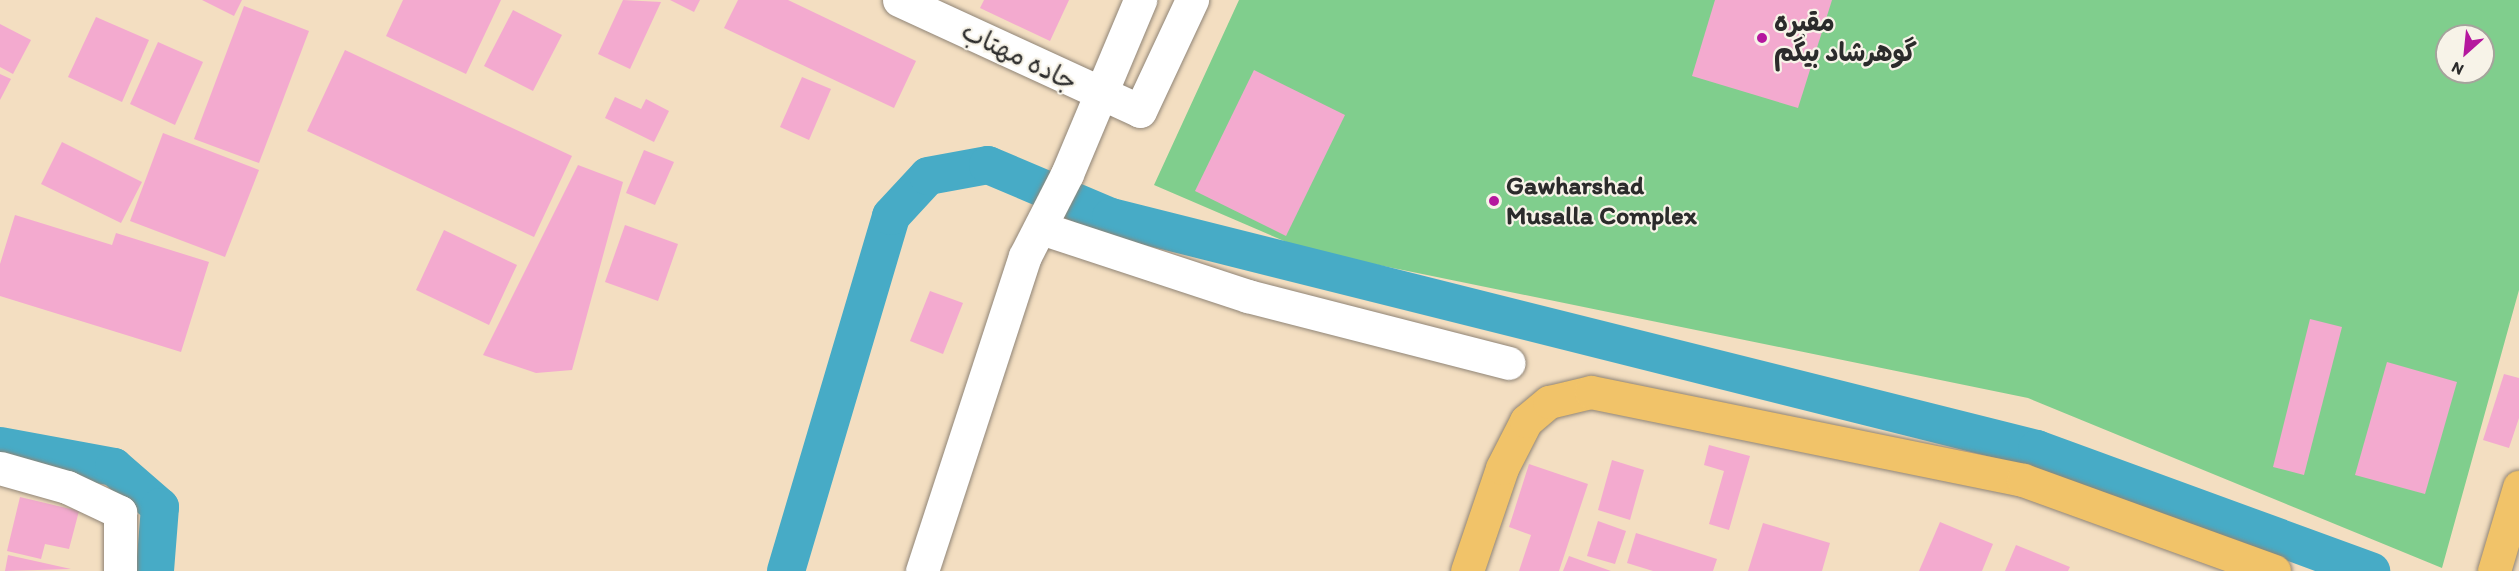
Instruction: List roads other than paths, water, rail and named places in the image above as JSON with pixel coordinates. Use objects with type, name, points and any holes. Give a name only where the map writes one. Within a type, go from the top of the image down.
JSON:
[{"type":"main road","points":[[1467,571],[1502,468],[1526,421],[1549,402],[1590,392],[2023,480],[2274,571]]},
{"type":"main road","points":[[2494,571],[2519,486]]},
{"type":"street","name":"جاده مهتاب","points":[[899,0],[1098,95],[1140,111],[1192,0]]},
{"type":"street","points":[[922,571],[1025,256],[1067,174],[1098,95],[1140,0]]},
{"type":"street","points":[[1041,228],[1248,296],[1509,363]]},
{"type":"street","points":[[0,468],[67,487],[120,512],[120,571]]},
{"type":"waterway","points":[[786,571],[891,216],[928,176],[988,165],[1111,217],[2037,449],[2371,571]]},
{"type":"waterway","points":[[0,446],[114,467],[160,507],[155,571]]},
{"type":"place","name":"مقبره گوهرشاد بیگم","points":[[1762,38]]},
{"type":"place","name":"Gawharshad Musalla Complex","points":[[1494,201]]}]
